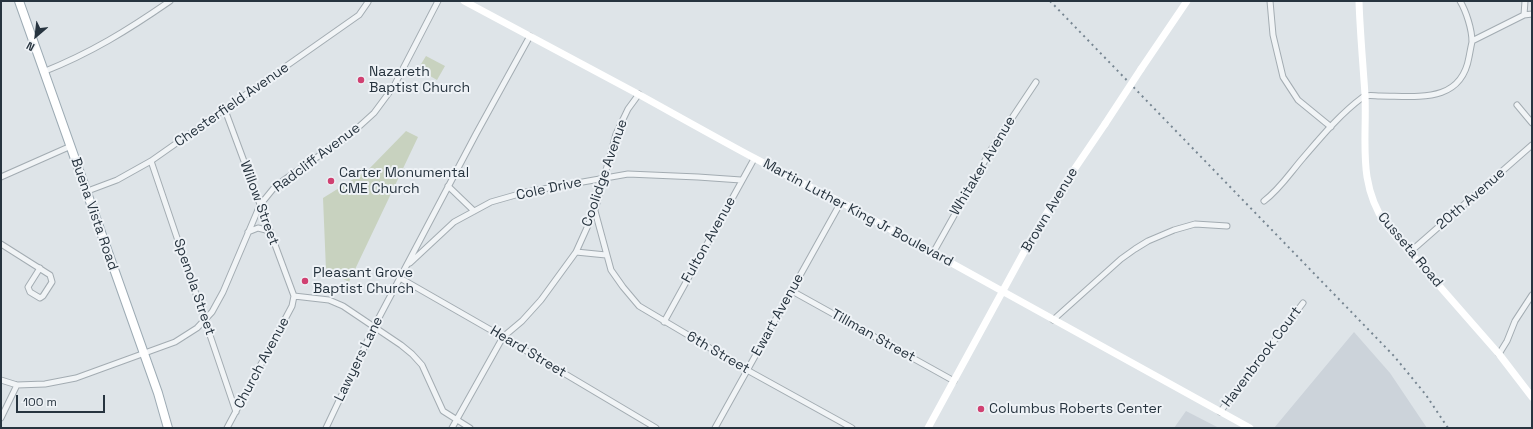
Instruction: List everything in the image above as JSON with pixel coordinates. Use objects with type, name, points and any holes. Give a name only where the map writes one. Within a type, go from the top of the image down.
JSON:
[{"type":"main road","name":"Buena Vista Road","points":[[19,1],[43,72],[71,146],[85,192],[144,354],[168,428]]},
{"type":"street","points":[[43,72],[71,61],[129,30],[170,1]]},
{"type":"street","name":"Radcliff Avenue","points":[[1,380],[17,385],[45,384],[76,378],[175,342],[197,328],[205,320],[224,292],[260,205],[273,189],[284,180],[352,133],[374,113],[394,86],[438,1]]},
{"type":"street","name":"Martin Luther King Jr Boulevard","points":[[464,1],[638,94],[754,159],[841,202],[1250,428]]},
{"type":"street","name":"Brown Avenue","points":[[928,428],[1003,291],[1063,186],[1187,1]]},
{"type":"street","points":[[1270,1],[1273,35],[1283,77],[1298,100],[1331,127]]},
{"type":"street","name":"Cusseta Road","points":[[1359,1],[1365,96],[1365,172],[1370,196],[1377,212],[1386,224],[1499,354],[1532,397]]},
{"type":"street","points":[[1264,201],[1276,193],[1302,158],[1347,110],[1365,96],[1433,96],[1446,91],[1461,79],[1468,67],[1472,41],[1466,10],[1460,1]]},
{"type":"street","points":[[1524,15],[1525,1]]},
{"type":"street","name":"Chesterfield Avenue","points":[[85,192],[117,180],[151,161],[359,15],[368,2]]},
{"type":"street","points":[[1472,41],[1524,15],[1532,14]]},
{"type":"street","name":"Lawyers Lane","points":[[326,428],[374,327],[448,186],[530,36]]},
{"type":"street","name":"Whitaker Avenue","points":[[933,253],[992,148],[1036,82]]},
{"type":"street","name":"Coolidge Avenue","points":[[452,428],[503,337],[522,321],[541,300],[576,252],[595,210],[616,134],[628,109],[638,94]]},
{"type":"street","points":[[1517,105],[1532,123]]},
{"type":"street","name":"Willow Street","points":[[225,110],[294,296]]},
{"type":"street","name":"20th Avenue","points":[[1410,252],[1532,145]]},
{"type":"street","points":[[1,177],[71,146]]},
{"type":"street","name":"Fulton Avenue","points":[[664,322],[741,180],[754,159]]},
{"type":"street","name":"Spenola Street","points":[[151,161],[236,412]]},
{"type":"street","name":"Cole Drive","points":[[405,268],[454,222],[491,202],[526,192],[628,174],[741,180]]},
{"type":"street","points":[[448,186],[474,211]]},
{"type":"street","name":"Ewart Avenue","points":[[715,428],[841,202]]},
{"type":"street","name":"6th Street","points":[[595,210],[611,270],[622,288],[639,306],[747,370],[852,428]]},
{"type":"street","points":[[1053,320],[1121,259],[1135,249],[1174,230],[1195,224],[1227,226]]},
{"type":"street","points":[[248,232],[258,228],[270,231]]},
{"type":"street","points":[[1,244],[40,268],[50,275],[52,282],[40,298],[30,292],[28,287],[40,268]]},
{"type":"street","points":[[576,252],[606,255]]},
{"type":"street","name":"Heard Street","points":[[400,278],[656,428]]},
{"type":"street","name":"Tillman Street","points":[[792,291],[954,381]]},
{"type":"street","points":[[1499,354],[1507,341],[1515,321],[1532,295]]},
{"type":"street","points":[[294,296],[329,300],[343,306],[412,354],[422,365],[443,411],[470,428]]},
{"type":"street","name":"Church Avenue","points":[[227,428],[292,306],[294,296]]},
{"type":"street","name":"Havenbrook Court","points":[[1220,412],[1303,303]]},
{"type":"street","points":[[1,418],[17,385]]},
{"type":"shaded area","points":[[1354,332],[1390,373],[1427,428],[1274,428]]},
{"type":"shaded area","points":[[1186,411],[1219,428],[1174,428]]},
{"type":"green space","points":[[426,56],[445,66],[437,80],[418,69]]},
{"type":"green space","points":[[406,131],[418,137],[349,282],[326,270],[323,198],[368,170]]},
{"type":"railway","points":[[1050,1],[1394,356],[1426,395],[1448,428]]},
{"type":"place","name":"Nazareth Baptist Church","points":[[361,80]]},
{"type":"place","name":"Carter Monumental CME Church","points":[[331,181]]},
{"type":"place","name":"Pleasant Grove Baptist Church","points":[[305,281]]},
{"type":"place","name":"Columbus Roberts Center","points":[[981,409]]}]
